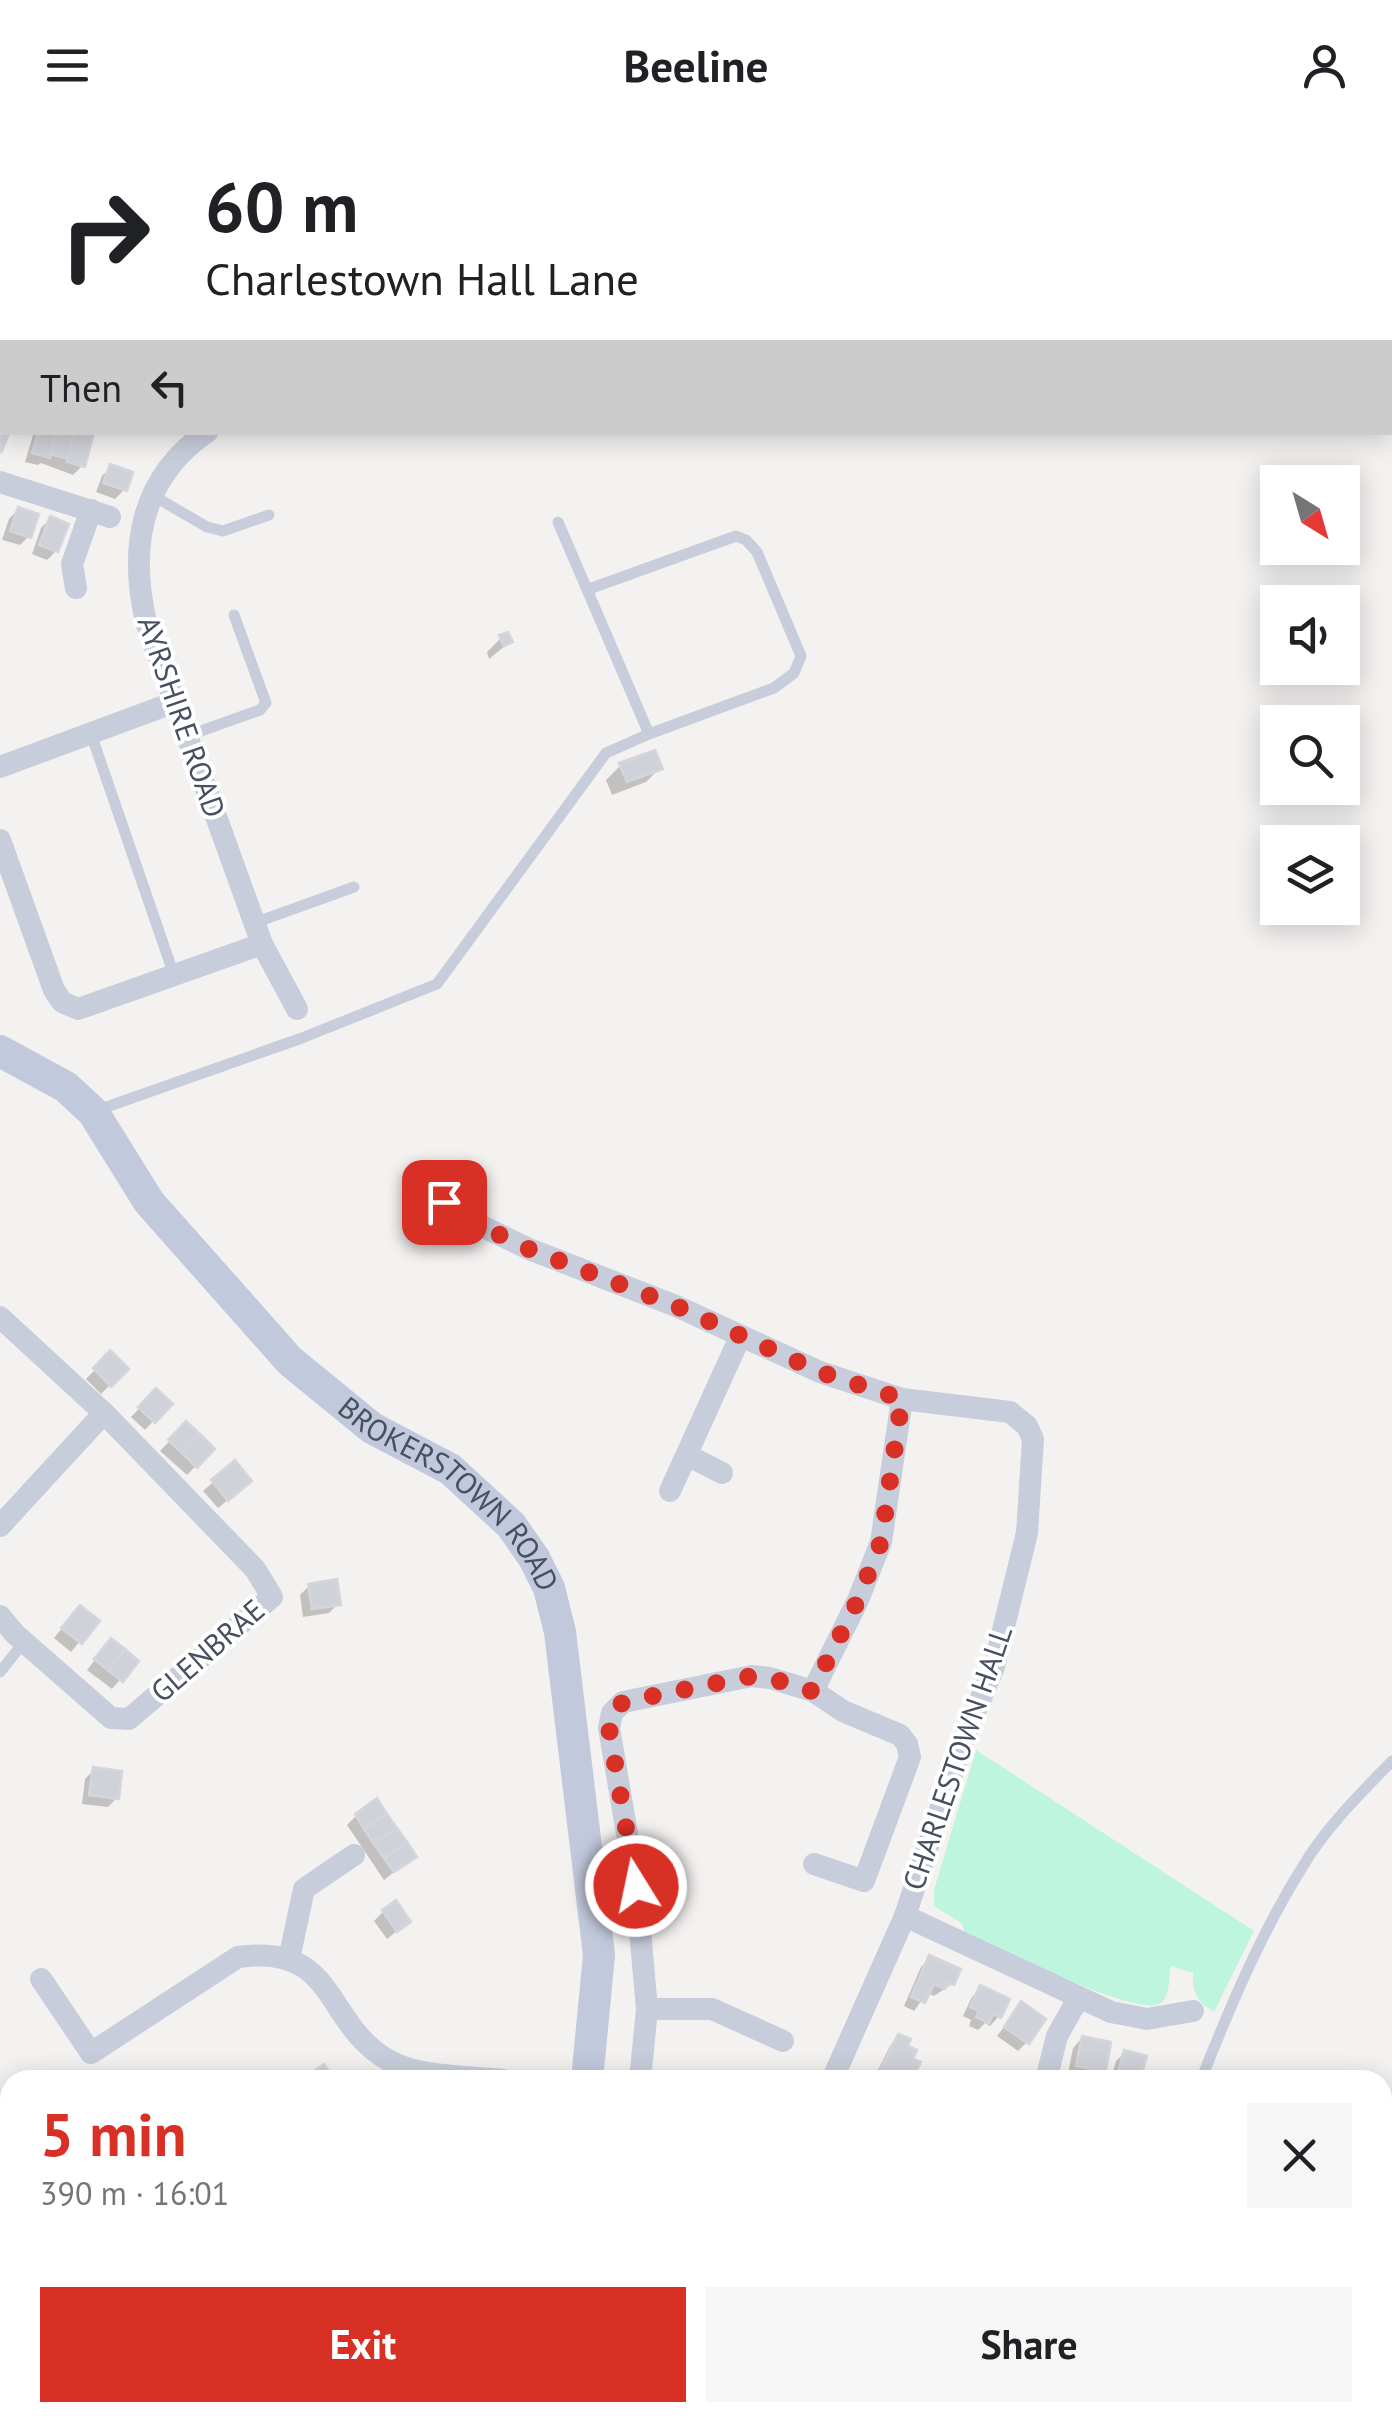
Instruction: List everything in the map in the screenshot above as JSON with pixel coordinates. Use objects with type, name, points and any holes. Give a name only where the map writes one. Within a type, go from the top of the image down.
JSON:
[{"type":"street","name":"AYRSHIRE ROAD","points":[[204,435],[170,468],[152,495],[140,528],[138,588],[146,622],[258,934],[297,1009]]},
{"type":"street","points":[[0,482],[100,514],[72,564],[76,588]]},
{"type":"street","points":[[0,768],[175,702]]},
{"type":"street","points":[[0,842],[54,990],[62,1002],[78,1008],[174,975],[258,934]]},
{"type":"street","name":"BROKERSTOWN ROAD","points":[[0,1051],[66,1086],[92,1112],[149,1202],[290,1361],[372,1428],[450,1469],[512,1525],[534,1558],[548,1588],[560,1632],[596,1908],[598,1970],[588,2070]]},
{"type":"street","name":"CHARLESTOWN HALL","points":[[419,1184],[469,1220],[529,1249],[676,1306],[820,1372],[902,1399],[1010,1412],[1027,1426],[1034,1439],[1026,1533],[994,1667],[962,1743],[904,1916],[836,2070]]},
{"type":"street","name":"GLENBRAE","points":[[0,1317],[104,1413],[255,1569],[272,1597],[129,1719],[111,1718],[0,1616]]},
{"type":"street","points":[[670,1491],[740,1338]]},
{"type":"street","points":[[812,1691],[858,1600],[881,1542],[902,1399]]},
{"type":"street","points":[[2,1520],[104,1413]]},
{"type":"street","points":[[687,1455],[722,1472]]},
{"type":"street","points":[[641,2070],[647,2009],[636,1886],[609,1728],[612,1713],[623,1702],[752,1676],[812,1691],[843,1711],[900,1735],[908,1744],[910,1757],[864,1881],[814,1864]]},
{"type":"street","points":[[290,1959],[304,1889],[354,1855]]},
{"type":"street","points":[[904,1916],[1111,2012],[1147,2018],[1193,2011]]},
{"type":"street","points":[[41,1979],[91,2053],[238,1958],[267,1953],[290,1959],[324,1986],[386,2070]]},
{"type":"street","points":[[1048,2070],[1057,2036],[1079,1997]]},
{"type":"street","points":[[647,2009],[712,2009],[783,2040]]},
{"type":"lane","points":[[152,495],[207,528],[223,531],[269,516]]},
{"type":"lane","points":[[558,522],[649,734]]},
{"type":"lane","points":[[92,1112],[302,1038],[438,984],[606,753],[774,688],[794,672],[801,656],[757,552],[736,536],[588,589]]},
{"type":"lane","points":[[187,736],[260,710],[266,703],[234,615]]},
{"type":"lane","points":[[90,734],[174,975]]},
{"type":"lane","points":[[258,934],[354,887]]},
{"type":"lane","points":[[0,1672],[24,1642]]},
{"type":"lane","points":[[1204,2070],[1260,1944],[1304,1863],[1352,1802],[1392,1761]]},
{"type":"green space","points":[[976,1750],[1254,1931],[1214,2012],[1197,1996],[1193,1973],[1171,1966],[1168,1991],[1161,2003],[1124,2001],[1065,1979],[965,1932],[961,1923],[934,1906],[934,1890]]},
{"type":"building","points":[[0,435],[9,435],[1,453]]},
{"type":"building","points":[[37,435],[56,435],[50,458],[32,453]]},
{"type":"building","points":[[56,435],[74,435],[68,459],[50,454]]},
{"type":"building","points":[[74,435],[93,436],[85,467],[67,462]]},
{"type":"building","points":[[110,464],[133,472],[127,491],[103,483]]},
{"type":"building","points":[[18,507],[39,514],[31,538],[10,531]]},
{"type":"building","points":[[50,516],[69,524],[58,552],[39,545]]},
{"type":"building","points":[[508,632],[513,642],[504,646],[499,635]]},
{"type":"building","points":[[655,750],[663,769],[627,782],[619,763]]},
{"type":"building","points":[[110,1350],[129,1369],[111,1387],[93,1368]]},
{"type":"building","points":[[156,1388],[173,1404],[155,1423],[138,1407]]},
{"type":"building","points":[[186,1421],[200,1434],[182,1453],[168,1440]]},
{"type":"building","points":[[200,1434],[215,1449],[197,1468],[182,1453]]},
{"type":"building","points":[[235,1460],[252,1481],[228,1501],[211,1480]]},
{"type":"building","points":[[337,1579],[341,1605],[312,1609],[308,1584]]},
{"type":"building","points":[[80,1605],[100,1621],[82,1644],[61,1628]]},
{"type":"building","points":[[111,1638],[125,1649],[109,1671],[94,1659]]},
{"type":"building","points":[[125,1649],[139,1661],[123,1682],[109,1671]]},
{"type":"building","points":[[93,1767],[122,1771],[119,1799],[89,1795]]},
{"type":"building","points":[[377,1798],[387,1814],[364,1829],[355,1814]]},
{"type":"building","points":[[387,1814],[397,1828],[374,1844],[364,1829]]},
{"type":"building","points":[[397,1828],[407,1842],[384,1858],[374,1844]]},
{"type":"building","points":[[407,1842],[417,1857],[394,1872],[384,1858]]},
{"type":"building","points":[[396,1900],[411,1922],[397,1932],[382,1910]]},
{"type":"building","points":[[929,1955],[961,1969],[954,1985],[948,1983],[945,1989],[934,1984],[925,2003],[911,1997]]},
{"type":"building","points":[[980,1985],[1010,1999],[1001,2018],[993,2014],[989,2023],[976,2017],[979,2011],[970,2007]]},
{"type":"building","points":[[1021,2001],[1046,2019],[1029,2044],[1004,2027]]},
{"type":"building","points":[[898,2034],[911,2039],[908,2046],[917,2050],[913,2059],[921,2062],[917,2070],[880,2070]]},
{"type":"building","points":[[1082,2036],[1111,2042],[1106,2070],[1076,2066]]},
{"type":"building","points":[[1124,2050],[1147,2056],[1143,2070],[1119,2070]]},
{"type":"route","points":[[444,1202],[469,1220],[529,1249],[676,1306],[820,1372],[902,1399],[881,1542],[858,1600],[812,1691],[752,1676],[623,1702],[612,1713],[609,1728],[636,1886]]}]
